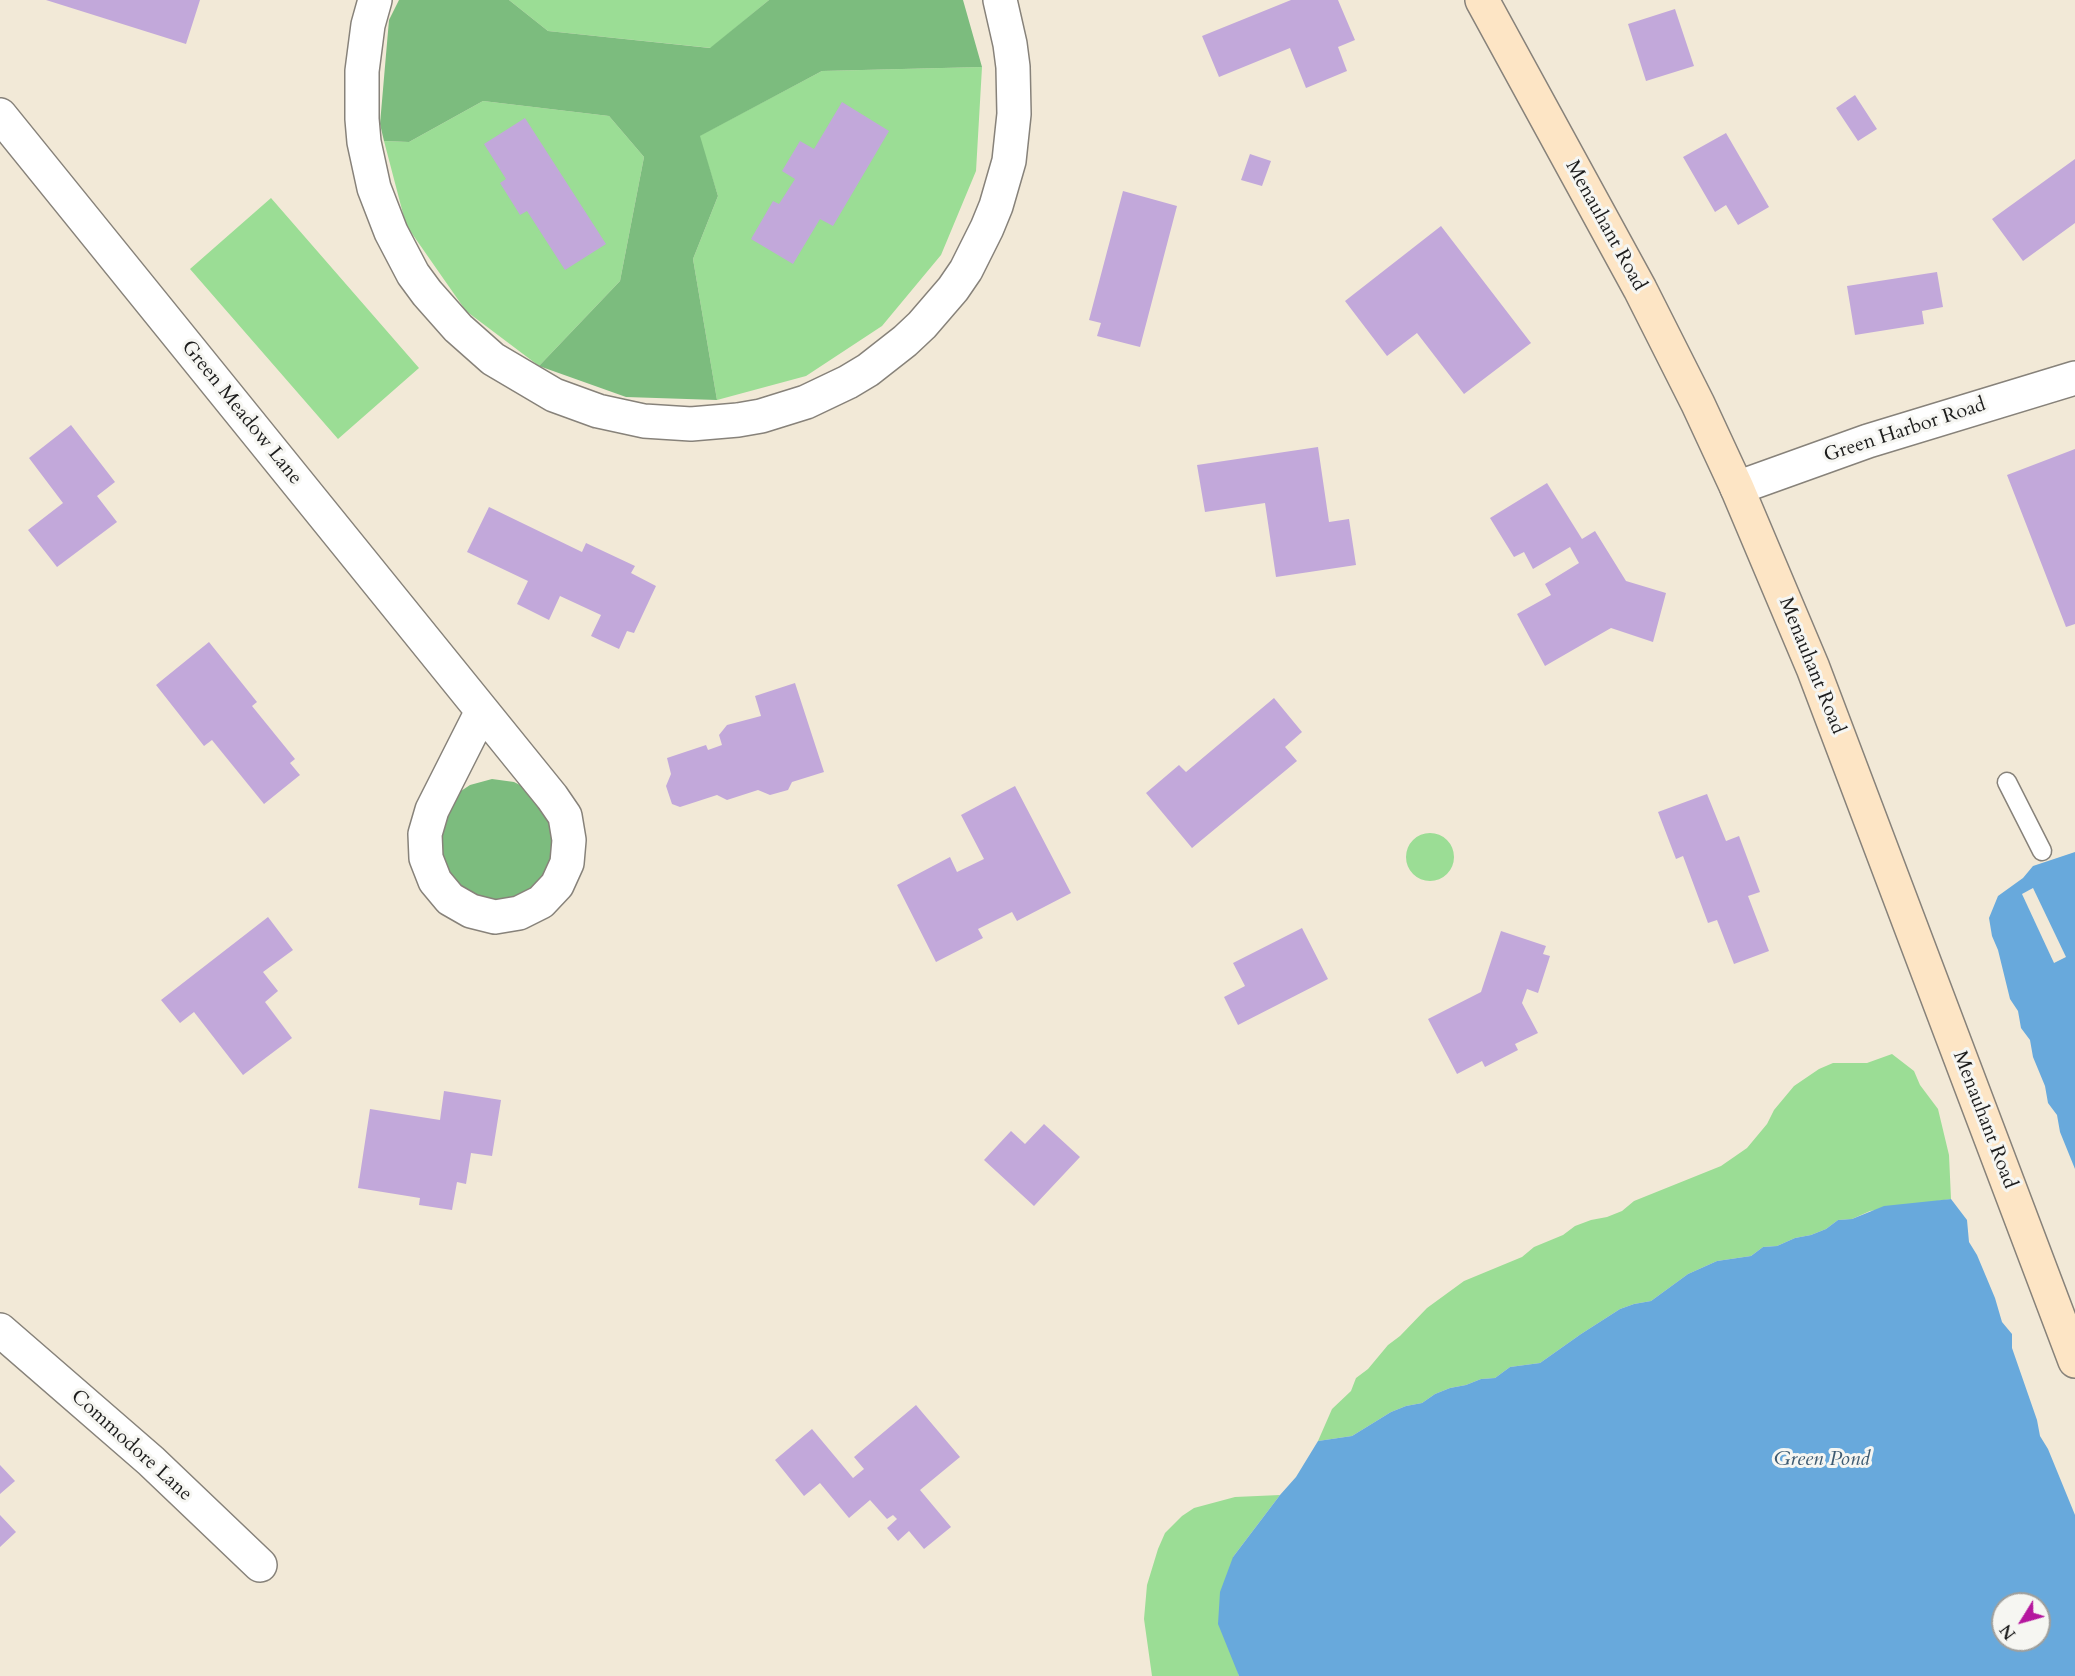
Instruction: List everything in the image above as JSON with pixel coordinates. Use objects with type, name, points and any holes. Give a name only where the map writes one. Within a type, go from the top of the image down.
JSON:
[{"type":"main road","name":"Menauhant Road","points":[[1482,0],[1640,289],[1737,488],[1813,668],[2075,1361]]},
{"type":"street","points":[[375,0],[368,25],[362,71],[364,142],[374,188],[391,232],[413,274],[442,311],[475,344],[493,359],[533,384],[554,395],[598,411],[644,421],[679,423],[715,423],[761,416],[828,393],[887,356],[938,308],[966,270],[977,249],[996,206],[1007,168],[1012,138],[1014,91],[1009,7]]},
{"type":"street","name":"Green Meadow Lane","points":[[0,115],[552,796],[565,816],[569,840],[567,863],[557,885],[541,902],[519,913],[495,916],[471,911],[450,899],[435,881],[426,858],[425,834],[432,810],[482,711]]},
{"type":"street","name":"Green Harbor Road","points":[[1737,488],[1868,441],[2075,378]]},
{"type":"street","name":"Commodore Lane","points":[[0,1330],[151,1461],[260,1565]]},
{"type":"lane","points":[[2007,782],[2042,851]]},
{"type":"green space","points":[[399,0],[509,0],[548,31],[710,48],[769,0],[963,0],[982,67],[822,71],[700,136],[718,196],[693,259],[717,400],[626,397],[539,366],[620,281],[644,157],[609,116],[483,101],[409,142],[384,141],[380,124],[389,20]]},
{"type":"green space","points":[[509,0],[769,0],[711,48],[548,31]]},
{"type":"green space","points":[[982,67],[976,171],[941,255],[882,326],[806,376],[717,400],[693,259],[718,196],[699,136],[822,71]]},
{"type":"green space","points":[[483,101],[609,116],[644,157],[620,281],[539,366],[466,311],[406,225],[384,141],[409,142]]},
{"type":"green space","points":[[271,198],[419,368],[338,439],[190,269]]},
{"type":"green space","points":[[492,779],[514,782],[534,792],[549,807],[560,850],[543,887],[491,907],[443,878],[439,814],[452,797],[470,785]]},
{"type":"green space","points":[[1430,833],[1447,840],[1454,857],[1447,874],[1430,881],[1413,874],[1406,857],[1413,840]]},
{"type":"green space","points":[[1892,1054],[1914,1071],[1920,1085],[1938,1109],[1949,1155],[1951,1199],[1870,1211],[1852,1219],[1838,1220],[1826,1229],[1811,1235],[1795,1238],[1777,1246],[1763,1247],[1751,1256],[1717,1261],[1688,1274],[1651,1301],[1620,1309],[1540,1363],[1510,1367],[1495,1378],[1481,1379],[1450,1388],[1422,1403],[1391,1412],[1352,1436],[1318,1441],[1332,1409],[1351,1391],[1356,1378],[1368,1369],[1388,1345],[1427,1308],[1464,1281],[1522,1257],[1534,1247],[1563,1235],[1575,1226],[1622,1211],[1634,1201],[1721,1166],[1747,1148],[1794,1086],[1819,1069],[1833,1063],[1867,1063]]},
{"type":"green space","points":[[1280,1495],[1233,1557],[1236,1666],[1239,1676],[1152,1676],[1144,1619],[1147,1585],[1165,1533],[1194,1508],[1235,1497]]},
{"type":"water","points":[[2075,852],[2075,1169],[2060,1132],[2057,1115],[2048,1103],[2030,1040],[2021,1028],[2018,1011],[2010,999],[1989,918],[1998,896],[2023,878],[2033,866]]},
{"type":"water","name":"Green Pond","points":[[1951,1199],[1967,1220],[1969,1242],[1995,1298],[2002,1322],[2012,1334],[2012,1348],[2037,1420],[2040,1436],[2048,1449],[2075,1515],[2075,1676],[1239,1676],[1218,1624],[1220,1592],[1233,1557],[1296,1477],[1318,1441],[1352,1436],[1391,1412],[1422,1403],[1450,1388],[1481,1379],[1495,1378],[1510,1367],[1540,1363],[1620,1309],[1651,1301],[1688,1274],[1717,1261],[1751,1256],[1763,1247],[1777,1246],[1795,1238],[1811,1235],[1826,1229],[1838,1220],[1852,1219],[1884,1206]]},
{"type":"pier","points":[[2033,888],[2066,957],[2054,963],[2022,894]]},
{"type":"building","points":[[46,0],[200,0],[186,44]]},
{"type":"building","points":[[1291,0],[1338,0],[1355,40],[1338,47],[1347,71],[1306,88],[1290,48],[1219,77],[1202,36]]},
{"type":"building","points":[[1675,9],[1694,66],[1646,81],[1628,24]]},
{"type":"building","points":[[1855,95],[1877,129],[1858,141],[1836,108]]},
{"type":"building","points":[[842,102],[889,131],[833,226],[820,219],[793,264],[751,239],[773,201],[779,204],[795,179],[782,171],[800,141],[814,149]]},
{"type":"building","points":[[525,118],[606,244],[565,270],[527,211],[520,215],[500,183],[506,179],[484,144]]},
{"type":"building","points":[[1726,133],[1769,207],[1738,225],[1726,205],[1715,212],[1683,157]]},
{"type":"building","points":[[1250,154],[1271,161],[1262,186],[1241,180]]},
{"type":"building","points":[[2075,159],[2075,223],[2023,261],[1992,219]]},
{"type":"building","points":[[1123,191],[1177,206],[1140,347],[1097,336],[1101,323],[1089,320]]},
{"type":"building","points":[[1441,226],[1531,343],[1464,394],[1417,333],[1387,356],[1345,301]]},
{"type":"building","points":[[1937,272],[1943,307],[1922,311],[1924,324],[1855,335],[1847,286]]},
{"type":"building","points":[[71,425],[115,482],[97,496],[117,522],[57,567],[28,530],[63,503],[29,458]]},
{"type":"building","points":[[1318,447],[1329,522],[1349,519],[1356,565],[1276,577],[1265,503],[1205,512],[1197,465]]},
{"type":"building","points":[[2075,449],[2075,624],[2066,627],[2007,475]]},
{"type":"building","points":[[1547,483],[1582,539],[1595,531],[1626,581],[1666,593],[1653,642],[1611,628],[1545,666],[1517,614],[1551,595],[1545,584],[1579,563],[1570,547],[1533,569],[1524,552],[1514,557],[1490,518]]},
{"type":"building","points":[[489,507],[582,552],[586,543],[635,566],[631,573],[656,586],[634,633],[627,631],[619,649],[591,636],[601,615],[560,596],[549,620],[517,604],[528,581],[467,552]]},
{"type":"building","points":[[209,642],[257,702],[252,706],[295,759],[290,763],[300,775],[264,804],[212,740],[204,746],[156,685]]},
{"type":"building","points":[[795,683],[824,772],[792,782],[788,790],[770,795],[758,790],[727,800],[717,795],[680,807],[672,804],[666,786],[671,774],[667,758],[706,745],[708,750],[722,745],[719,735],[727,725],[761,716],[755,696]]},
{"type":"building","points":[[1274,698],[1302,732],[1285,747],[1297,761],[1192,848],[1146,793],[1179,765],[1186,772]]},
{"type":"building","points":[[1015,786],[1071,893],[1017,921],[1012,912],[978,929],[983,938],[936,962],[897,885],[950,857],[957,872],[984,859],[961,815]]},
{"type":"building","points":[[1707,794],[1726,841],[1739,836],[1760,892],[1748,896],[1769,951],[1734,964],[1717,920],[1708,923],[1683,856],[1676,859],[1658,812]]},
{"type":"building","points":[[268,917],[293,950],[263,972],[278,991],[265,1002],[292,1038],[243,1075],[194,1012],[180,1023],[161,1000]]},
{"type":"building","points":[[1302,928],[1328,979],[1238,1025],[1224,997],[1245,986],[1233,963]]},
{"type":"building","points":[[1501,931],[1546,946],[1543,954],[1550,956],[1538,993],[1527,989],[1522,1003],[1538,1033],[1515,1044],[1518,1050],[1485,1067],[1482,1061],[1457,1074],[1428,1019],[1481,992]]},
{"type":"building","points":[[444,1091],[501,1100],[492,1156],[471,1153],[466,1184],[457,1182],[452,1210],[419,1205],[420,1198],[358,1188],[370,1109],[440,1120]]},
{"type":"building","points":[[1044,1124],[1080,1157],[1034,1206],[984,1160],[1011,1131],[1025,1144]]},
{"type":"building","points":[[916,1405],[960,1457],[920,1490],[951,1527],[924,1549],[909,1531],[898,1541],[887,1528],[897,1519],[893,1515],[887,1519],[870,1500],[849,1518],[820,1483],[804,1496],[775,1460],[812,1429],[853,1478],[864,1469],[854,1457]]},
{"type":"building","points":[[0,1465],[15,1481],[0,1494]]},
{"type":"building","points":[[0,1515],[16,1532],[0,1547]]}]
